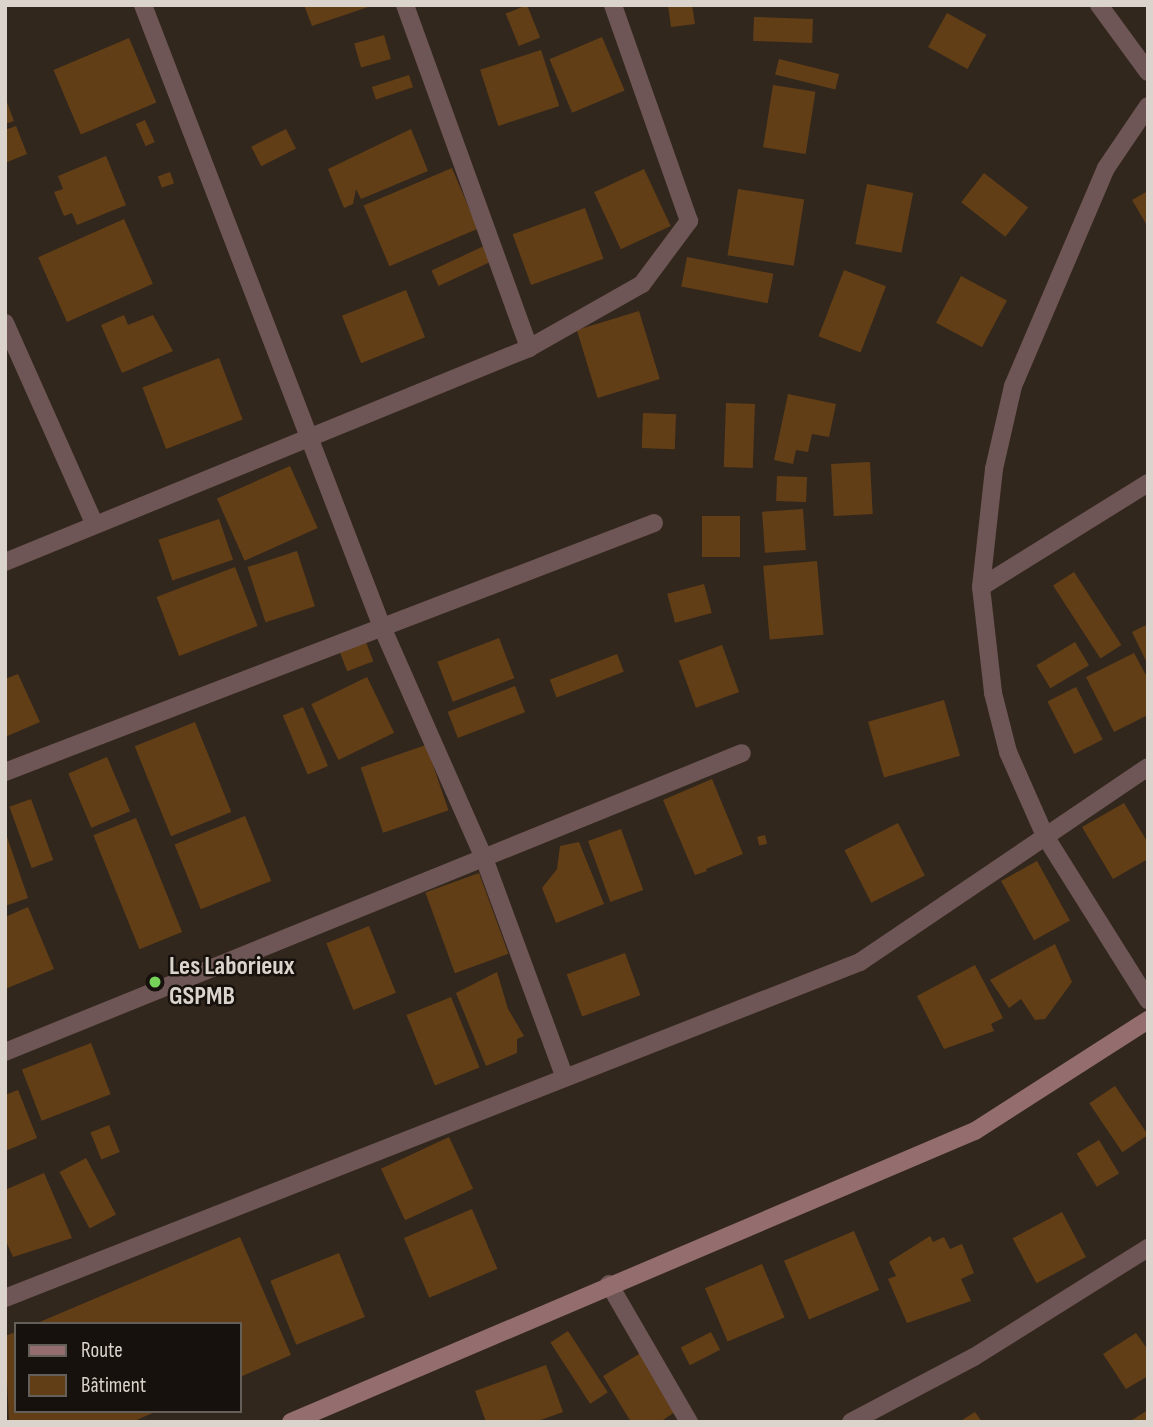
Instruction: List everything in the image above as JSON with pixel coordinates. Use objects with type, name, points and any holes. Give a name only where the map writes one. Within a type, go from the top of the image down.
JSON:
[{"type":"main road","points":[[291,1422],[609,1284],[975,1131],[1148,1020]]},
{"type":"street","points":[[143,5],[382,627],[484,858],[565,1078]]},
{"type":"street","points":[[405,5],[529,348]]},
{"type":"street","points":[[5,562],[529,348],[642,284],[689,221],[613,5]]},
{"type":"street","points":[[1099,5],[1148,72]]},
{"type":"street","points":[[1148,106],[1106,168],[1013,386],[994,469],[981,587],[999,717],[1045,836],[1148,1000]]},
{"type":"street","points":[[5,323],[95,525]]},
{"type":"street","points":[[981,587],[1148,483]]},
{"type":"street","points":[[5,772],[654,523]]},
{"type":"street","points":[[5,1052],[742,753]]},
{"type":"street","points":[[5,1298],[859,962],[1148,767]]},
{"type":"street","points":[[851,1422],[974,1357],[1148,1248]]},
{"type":"street","points":[[609,1284],[689,1422]]},
{"type":"building","points":[[304,5],[371,5],[371,6],[312,26]]},
{"type":"building","points":[[527,5],[540,37],[519,46],[506,14]]},
{"type":"building","points":[[668,5],[692,5],[695,24],[671,27]]},
{"type":"building","points":[[947,13],[986,35],[967,69],[928,47]]},
{"type":"building","points":[[754,17],[813,19],[812,43],[753,41]]},
{"type":"building","points":[[384,35],[391,59],[361,68],[354,44]]},
{"type":"building","points":[[602,37],[625,90],[572,113],[550,59]]},
{"type":"building","points":[[129,38],[156,102],[81,134],[54,70]]},
{"type":"building","points":[[541,50],[559,106],[498,126],[480,70]]},
{"type":"building","points":[[779,59],[839,74],[835,90],[775,75]]},
{"type":"building","points":[[409,75],[413,87],[376,99],[372,87]]},
{"type":"building","points":[[773,85],[815,92],[806,154],[763,147]]},
{"type":"building","points":[[5,97],[14,121],[5,124]]},
{"type":"building","points":[[145,120],[155,142],[146,146],[136,124]]},
{"type":"building","points":[[16,126],[27,154],[5,163],[5,130]]},
{"type":"building","points":[[286,129],[296,149],[261,166],[251,147]]},
{"type":"building","points":[[411,129],[428,171],[361,199],[356,189],[353,204],[344,208],[328,169]]},
{"type":"building","points":[[106,156],[126,205],[77,225],[72,213],[64,216],[54,192],[63,189],[58,176]]},
{"type":"building","points":[[452,168],[478,229],[389,266],[364,206]]},
{"type":"building","points":[[644,169],[671,226],[621,249],[594,192]]},
{"type":"building","points":[[170,172],[174,183],[162,188],[158,176]]},
{"type":"building","points":[[984,173],[1028,207],[1005,237],[961,202]]},
{"type":"building","points":[[867,184],[913,193],[901,253],[855,244]]},
{"type":"building","points":[[738,189],[804,199],[794,266],[728,255]]},
{"type":"building","points":[[1148,191],[1148,227],[1132,200]]},
{"type":"building","points":[[585,208],[603,259],[531,285],[513,234]]},
{"type":"building","points":[[124,219],[153,284],[67,322],[38,257]]},
{"type":"building","points":[[484,246],[491,261],[439,286],[431,271]]},
{"type":"building","points":[[687,257],[773,274],[768,303],[681,286]]},
{"type":"building","points":[[844,270],[886,286],[861,352],[819,336]]},
{"type":"building","points":[[961,276],[1007,300],[982,347],[936,323]]},
{"type":"building","points":[[406,290],[425,337],[361,363],[342,316]]},
{"type":"building","points":[[639,311],[660,379],[598,398],[577,330]]},
{"type":"building","points":[[124,315],[128,325],[153,315],[173,351],[122,373],[101,325]]},
{"type":"building","points":[[219,358],[243,420],[166,449],[142,387]]},
{"type":"building","points":[[788,394],[836,404],[829,437],[812,434],[808,452],[796,450],[793,464],[774,460]]},
{"type":"building","points":[[726,403],[755,404],[753,468],[724,467]]},
{"type":"building","points":[[643,413],[676,414],[675,449],[642,448]]},
{"type":"building","points":[[870,462],[873,514],[834,516],[831,464]]},
{"type":"building","points":[[290,466],[318,528],[245,561],[217,499]]},
{"type":"building","points":[[777,476],[807,477],[806,502],[776,501]]},
{"type":"building","points":[[803,509],[806,550],[765,553],[762,512]]},
{"type":"building","points":[[702,516],[740,516],[740,557],[702,557]]},
{"type":"building","points":[[219,519],[233,560],[172,580],[158,540]]},
{"type":"building","points":[[297,551],[315,606],[265,622],[248,567]]},
{"type":"building","points":[[817,561],[823,635],[770,639],[763,566]]},
{"type":"building","points":[[235,567],[258,626],[179,656],[157,597]]},
{"type":"building","points":[[1074,572],[1121,645],[1100,659],[1053,586]]},
{"type":"building","points":[[704,584],[712,613],[675,623],[667,594]]},
{"type":"building","points":[[1148,624],[1148,665],[1132,632]]},
{"type":"building","points":[[364,637],[373,661],[347,671],[338,647]]},
{"type":"building","points":[[499,638],[514,678],[453,702],[437,662]]},
{"type":"building","points":[[1075,642],[1089,665],[1050,688],[1036,665]]},
{"type":"building","points":[[722,645],[739,692],[696,708],[679,661]]},
{"type":"building","points":[[1134,653],[1148,679],[1148,715],[1114,732],[1086,677]]},
{"type":"building","points":[[617,654],[624,672],[557,698],[550,680]]},
{"type":"building","points":[[18,674],[40,722],[5,737],[5,679]]},
{"type":"building","points":[[367,677],[394,733],[338,760],[311,704]]},
{"type":"building","points":[[515,686],[525,712],[458,738],[448,712]]},
{"type":"building","points":[[1076,687],[1103,740],[1074,754],[1047,702]]},
{"type":"building","points":[[944,700],[960,756],[884,778],[868,722]]},
{"type":"building","points":[[303,707],[328,766],[308,775],[283,716]]},
{"type":"building","points":[[195,722],[231,812],[171,836],[135,746]]},
{"type":"building","points":[[426,745],[448,810],[383,833],[361,767]]},
{"type":"building","points":[[107,757],[130,811],[91,828],[68,773]]},
{"type":"building","points":[[712,779],[743,854],[695,875],[663,800]]},
{"type":"building","points":[[31,799],[53,860],[32,868],[9,807]]},
{"type":"building","points":[[1124,803],[1148,843],[1148,859],[1113,879],[1082,827]]},
{"type":"building","points":[[245,816],[271,881],[201,909],[175,844]]},
{"type":"building","points":[[136,818],[182,932],[139,949],[93,835]]},
{"type":"building","points":[[898,823],[925,876],[871,903],[845,850]]},
{"type":"building","points":[[621,829],[643,890],[610,902],[588,841]]},
{"type":"building","points":[[5,831],[28,898],[5,906]]},
{"type":"building","points":[[765,835],[767,844],[759,846],[757,837]]},
{"type":"building","points":[[579,842],[604,904],[556,923],[542,888],[557,869],[560,846]]},
{"type":"building","points":[[1037,861],[1070,920],[1034,940],[1001,881]]},
{"type":"building","points":[[479,873],[508,954],[455,973],[425,892]]},
{"type":"building","points":[[28,907],[54,969],[5,989],[5,917]]},
{"type":"building","points":[[369,926],[396,993],[353,1010],[326,943]]},
{"type":"building","points":[[1055,944],[1072,982],[1045,1019],[1035,1020],[1021,999],[1009,1008],[990,980]]},
{"type":"building","points":[[625,953],[640,995],[582,1016],[567,974]]},
{"type":"building","points":[[975,965],[1003,1018],[991,1024],[994,1031],[944,1049],[917,996]]},
{"type":"building","points":[[497,972],[508,1009],[524,1036],[517,1039],[517,1053],[486,1066],[456,993]]},
{"type":"building","points":[[451,997],[479,1067],[435,1085],[406,1015]]},
{"type":"building","points":[[91,1043],[111,1094],[42,1121],[22,1070]]},
{"type":"building","points":[[1115,1086],[1148,1135],[1122,1152],[1089,1103]]},
{"type":"building","points":[[18,1090],[37,1138],[5,1151],[5,1095]]},
{"type":"building","points":[[109,1125],[120,1152],[101,1159],[90,1132]]},
{"type":"building","points":[[449,1137],[473,1189],[405,1220],[381,1169]]},
{"type":"building","points":[[1099,1140],[1119,1173],[1097,1187],[1077,1153]]},
{"type":"building","points":[[86,1158],[116,1215],[90,1229],[60,1172]]},
{"type":"building","points":[[44,1173],[72,1238],[13,1257],[5,1239],[5,1190]]},
{"type":"building","points":[[472,1209],[497,1269],[429,1298],[404,1238]]},
{"type":"building","points":[[1062,1212],[1086,1257],[1036,1283],[1013,1238]]},
{"type":"building","points":[[854,1231],[879,1290],[809,1320],[784,1261]]},
{"type":"building","points":[[930,1236],[933,1242],[944,1237],[950,1249],[962,1244],[974,1273],[961,1279],[971,1301],[907,1323],[888,1279],[896,1276],[889,1262]]},
{"type":"building","points":[[240,1237],[291,1355],[242,1376],[242,1322],[40,1322]]},
{"type":"building","points":[[339,1253],[365,1317],[296,1345],[270,1281]]},
{"type":"building","points":[[762,1264],[785,1317],[728,1342],[705,1288]]},
{"type":"building","points":[[568,1331],[608,1392],[590,1404],[550,1342]]},
{"type":"building","points":[[711,1332],[720,1350],[690,1365],[681,1347]]},
{"type":"building","points":[[14,1333],[14,1413],[152,1413],[132,1422],[9,1422],[5,1336]]},
{"type":"building","points":[[1136,1333],[1148,1350],[1148,1376],[1126,1389],[1103,1354]]},
{"type":"building","points":[[644,1351],[675,1412],[660,1422],[631,1422],[603,1376]]},
{"type":"building","points":[[546,1365],[563,1412],[535,1422],[486,1422],[475,1391]]},
{"type":"building","points":[[1148,1410],[1148,1422],[1129,1422]]},
{"type":"building","points":[[975,1412],[982,1422],[959,1422]]},
{"type":"place","name":"Les Laborieux GSPMB","points":[[155,982]]}]
